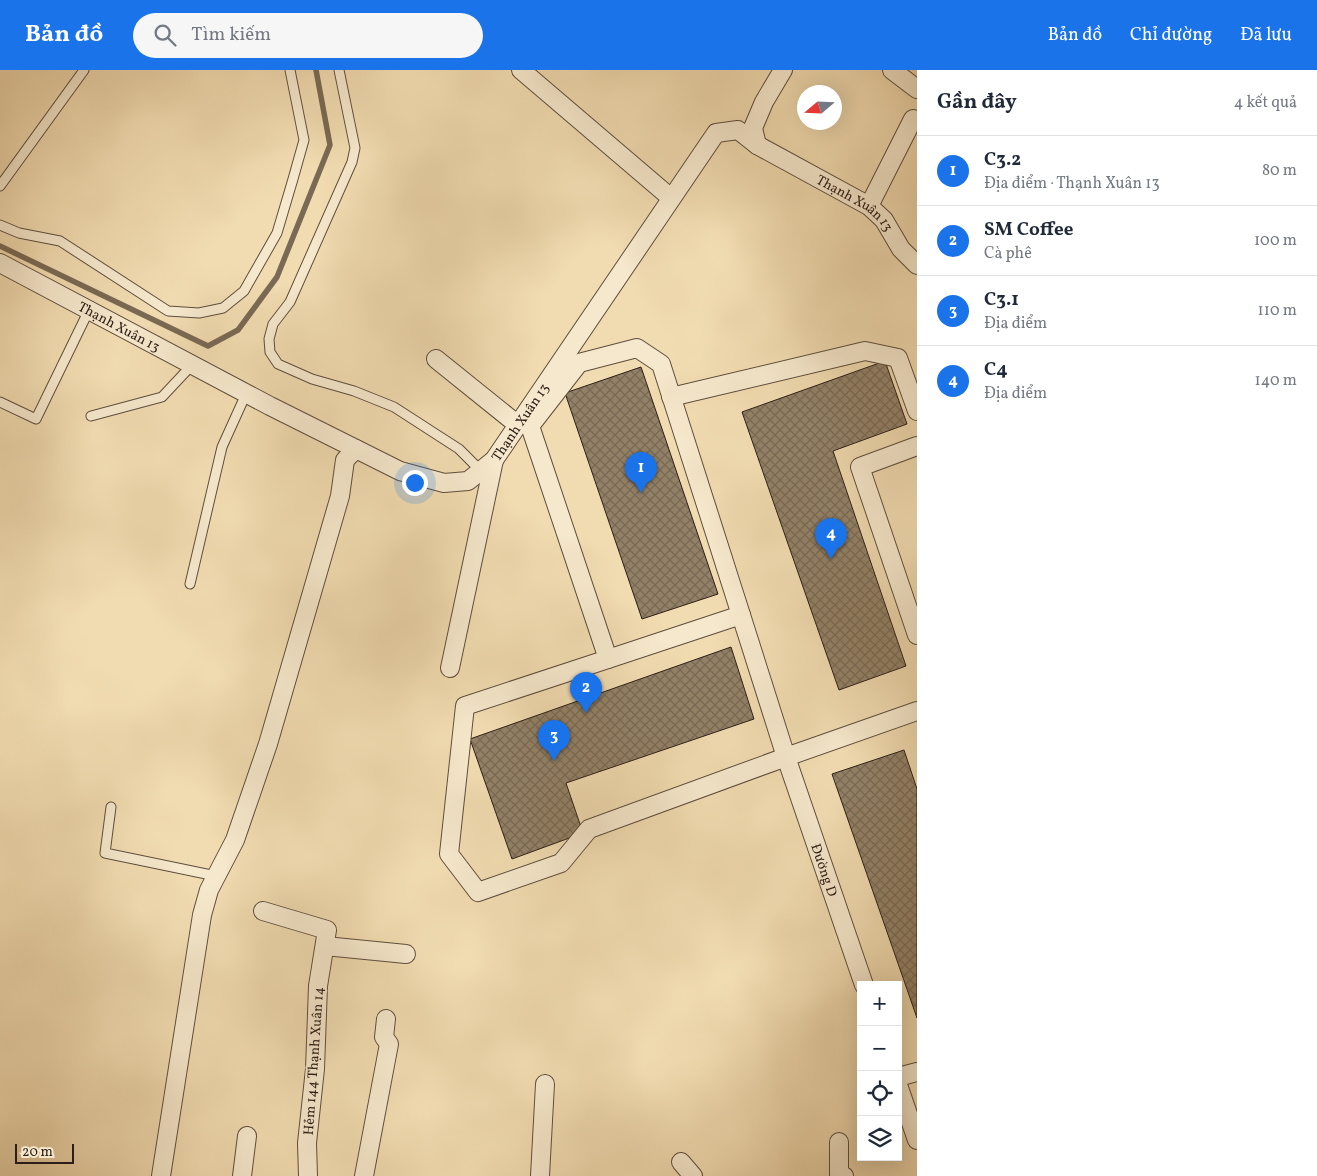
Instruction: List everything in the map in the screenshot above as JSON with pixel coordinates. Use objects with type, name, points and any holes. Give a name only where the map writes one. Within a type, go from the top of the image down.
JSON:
[{"type":"street","points":[[521,70],[670,198]]},
{"type":"street","points":[[757,145],[753,128],[764,102],[783,70]]},
{"type":"street","points":[[892,70],[917,90]]},
{"type":"street","points":[[869,206],[913,119]]},
{"type":"street","name":"Thạnh Xuân 13","points":[[0,263],[246,394],[400,472],[444,483],[468,481],[488,465],[518,425],[670,198],[716,133],[738,130],[757,145],[869,206],[884,220],[901,249],[917,265]]},
{"type":"street","name":"Đường D","points":[[608,658],[530,426],[578,362],[637,348],[661,364],[786,757],[863,981]]},
{"type":"street","points":[[671,397],[865,351],[898,358],[917,411]]},
{"type":"street","points":[[436,359],[518,425]]},
{"type":"street","points":[[917,446],[860,466],[917,635]]},
{"type":"street","points":[[161,1176],[202,914],[216,876],[235,840],[268,744],[340,496],[345,460],[356,449]]},
{"type":"street","points":[[450,668],[488,465]]},
{"type":"street","points":[[741,615],[465,706],[449,854],[478,892],[561,863],[589,829],[917,711]]},
{"type":"street","name":"Hẻm 144 Thạnh Xuân 14","points":[[262,911],[327,930],[318,986],[315,1069],[307,1143],[308,1176]]},
{"type":"street","points":[[324,946],[406,954]]},
{"type":"street","points":[[364,1176],[389,1044],[384,1037],[386,1019]]},
{"type":"street","points":[[902,1077],[917,1072]]},
{"type":"street","points":[[540,1176],[545,1084]]},
{"type":"street","points":[[902,1097],[917,1140]]},
{"type":"street","points":[[242,1176],[247,1136]]},
{"type":"street","points":[[839,1142],[839,1174],[844,1176]]},
{"type":"street","points":[[681,1162],[692,1176]]},
{"type":"lane","points":[[0,186],[84,70]]},
{"type":"lane","points":[[0,225],[19,233],[60,241],[168,311],[199,313],[223,308],[244,291],[276,233],[302,148],[304,140],[301,119],[293,95],[290,70]]},
{"type":"lane","points":[[339,70],[342,91],[352,126],[355,148],[352,162],[290,302],[273,324],[269,340],[270,352],[278,364],[312,380],[354,391],[394,407],[459,449],[488,465]]},
{"type":"lane","points":[[0,402],[36,419],[88,310]]},
{"type":"lane","points":[[91,416],[162,397],[192,365]]},
{"type":"lane","points":[[190,584],[222,447],[246,394]]},
{"type":"lane","points":[[111,807],[105,853],[216,876]]},
{"type":"building","points":[[885,361],[907,424],[833,451],[906,666],[839,690],[742,412]]},
{"type":"building","points":[[641,367],[718,594],[642,619],[565,393]]},
{"type":"building","points":[[731,647],[754,719],[566,783],[583,833],[512,859],[470,739]]},
{"type":"building","points":[[904,750],[917,789],[917,1018],[832,774]]},
{"type":"waterway","points":[[0,246],[208,346],[238,330],[277,277],[330,145],[316,70]]},
{"type":"place","name":"C3.2","points":[[641,493]]},
{"type":"place","name":"C4","points":[[831,559]]},
{"type":"place","name":"SM Coffee","points":[[586,713]]},
{"type":"place","name":"С3.1","points":[[554,761]]}]
